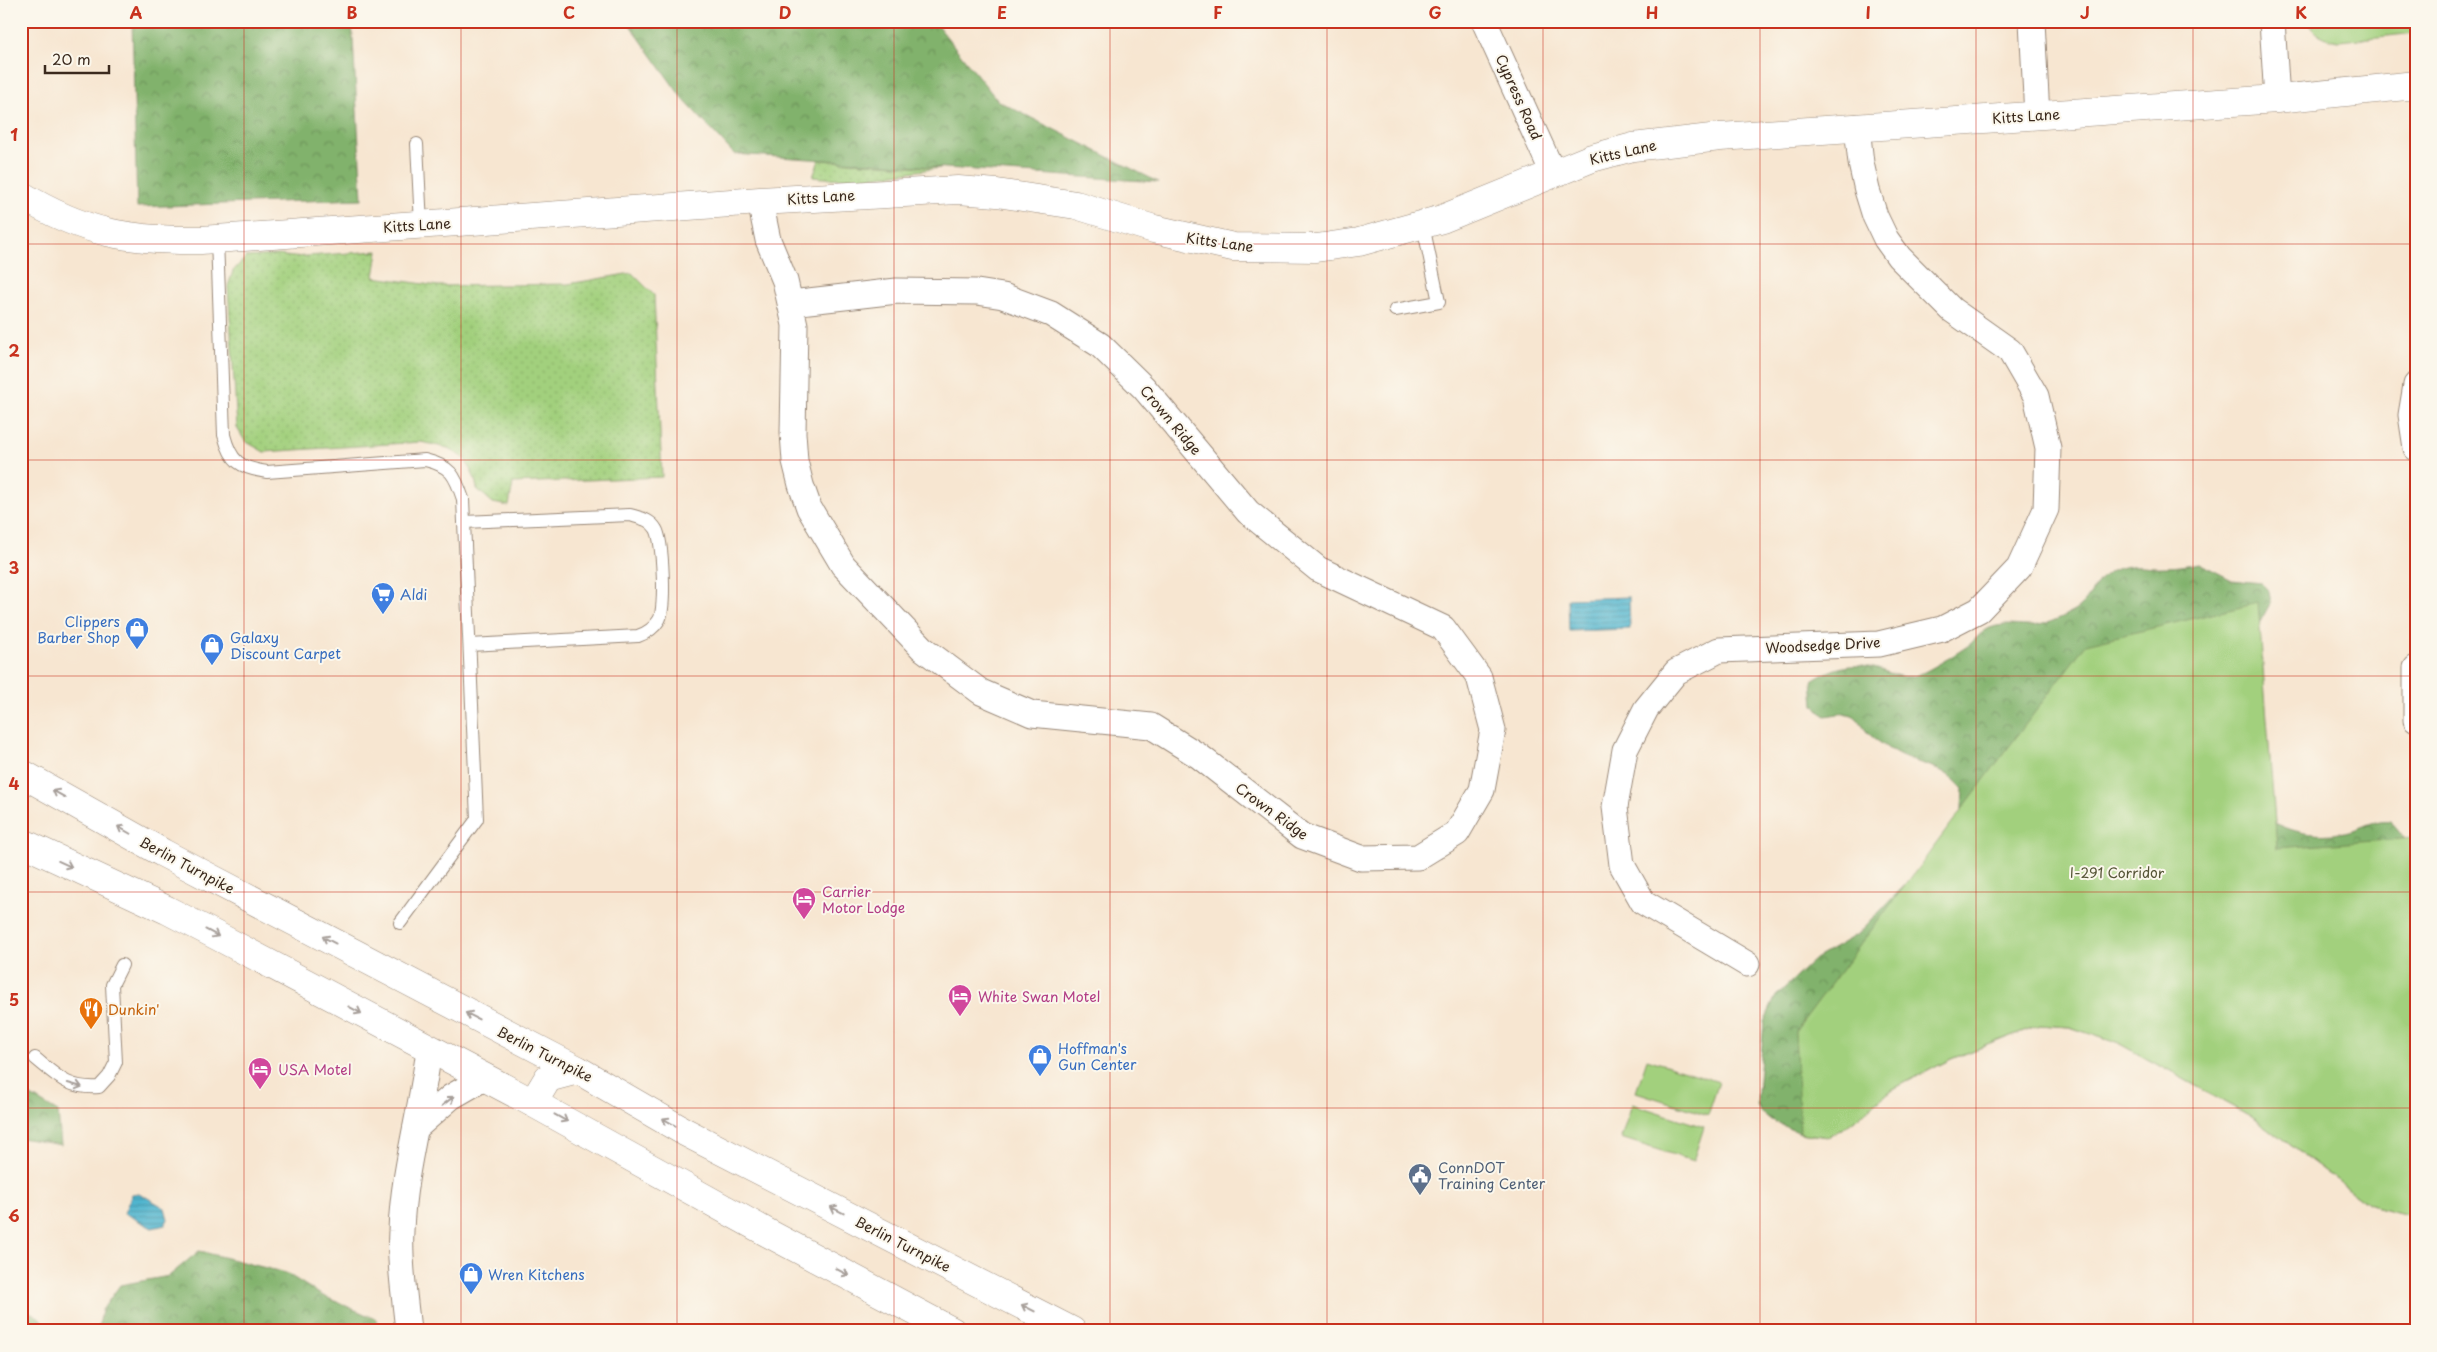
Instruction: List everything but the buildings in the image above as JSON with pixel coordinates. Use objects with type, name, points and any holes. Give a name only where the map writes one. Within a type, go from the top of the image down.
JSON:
[{"type":"main road","name":"Kitts Lane","points":[[21,195],[62,218],[100,232],[131,238],[162,240],[217,239],[919,191],[997,193],[1076,205],[1196,240],[1242,247],[1316,248],[1359,242],[1423,225],[1478,206],[1553,172],[1592,158],[1633,147],[1720,137],[2277,99],[2416,85]]},
{"type":"main road","name":"Berlin Turnpike","points":[[21,773],[163,853],[578,1070],[685,1132],[1072,1331]]},
{"type":"main road","points":[[21,842],[167,910],[533,1103],[768,1233],[952,1331]]},
{"type":"main road","points":[[533,1103],[548,1078],[578,1070]]},
{"type":"street","name":"Cypress Road","points":[[1484,21],[1553,172]]},
{"type":"street","points":[[2032,21],[2037,116]]},
{"type":"street","points":[[2272,21],[2277,99]]},
{"type":"street","name":"Woodsedge Drive","points":[[1747,964],[1643,902],[1622,865],[1615,807],[1625,750],[1646,708],[1676,672],[1719,650],[1879,644],[1942,629],[1979,610],[2019,568],[2046,509],[2048,448],[2036,396],[2010,351],[1952,310],[1899,257],[1886,239],[1875,216],[1867,190],[1861,163],[1857,127]]},
{"type":"street","name":"Crown Ridge","points":[[760,201],[768,240],[791,303],[796,348],[793,399],[795,461],[809,508],[843,565],[922,648],[981,692],[1032,714],[1151,726],[1199,756],[1302,836],[1361,858],[1418,857],[1457,833],[1482,790],[1493,730],[1479,677],[1443,628],[1318,569],[1248,512],[1144,388],[1100,345],[1052,314],[1003,296],[977,292],[897,291],[791,303]]},
{"type":"street","points":[[2416,385],[2411,415],[2416,448]]},
{"type":"street","points":[[2416,668],[2416,720]]},
{"type":"street","points":[[408,1331],[401,1232],[405,1184],[428,1049]]},
{"type":"street","points":[[416,1128],[451,1097],[484,1078]]},
{"type":"lane","points":[[417,144],[421,225]]},
{"type":"lane","points":[[1395,310],[1440,302],[1423,225]]},
{"type":"lane","points":[[217,239],[224,435],[228,452],[238,463],[251,470],[267,472],[425,460],[436,462],[455,476],[464,499],[477,818],[400,923]]},
{"type":"lane","points":[[464,522],[630,515],[644,518],[656,529],[661,542],[662,608],[660,619],[647,633],[638,636],[470,645]]},
{"type":"lane","points":[[36,1058],[65,1083],[84,1088],[100,1087],[109,1076],[116,1062],[112,985],[122,965]]},
{"type":"green space","points":[[132,21],[352,21],[362,199],[137,207]]},
{"type":"green space","points":[[627,21],[934,21],[998,101],[1158,182],[734,154],[682,98]]},
{"type":"green space","points":[[2308,21],[2416,21],[2416,33],[2339,41],[2320,35],[2310,26]]},
{"type":"green space","points":[[819,160],[940,168],[861,178],[813,177]]},
{"type":"green space","points":[[378,251],[374,277],[438,286],[568,284],[632,273],[654,295],[662,477],[513,483],[509,506],[493,503],[477,489],[475,479],[465,459],[448,448],[421,442],[264,452],[245,441],[237,428],[228,286],[233,271],[246,257],[278,255],[293,257]]},
{"type":"green space","name":"I-291 Corridor","points":[[2199,563],[2232,580],[2261,583],[2269,591],[2271,602],[2255,631],[2275,823],[2305,833],[2335,834],[2368,824],[2390,821],[2405,839],[2416,1217],[2370,1205],[2256,1119],[2120,1044],[2070,1027],[2039,1025],[1951,1059],[1893,1089],[1847,1126],[1828,1137],[1800,1133],[1771,1120],[1760,1111],[1757,1104],[1764,1022],[1776,996],[1815,959],[1858,934],[1905,885],[1919,876],[1961,827],[1963,789],[1954,779],[1936,768],[1908,759],[1889,749],[1869,734],[1859,720],[1852,715],[1825,716],[1814,705],[1812,681],[1832,670],[1853,666],[1876,668],[1894,675],[1907,677],[1920,674],[1953,656],[1990,628],[2004,625],[2039,625],[2069,614],[2081,606],[2104,576],[2120,568],[2132,566],[2173,567]]},
{"type":"green space","name":"I-291 Corridor","points":[[2258,603],[2277,848],[2416,838],[2416,1217],[2370,1205],[2256,1119],[2120,1044],[2070,1027],[2039,1025],[1951,1059],[1893,1089],[1847,1126],[1828,1137],[1800,1133],[1795,1032],[2086,644]]},
{"type":"green space","points":[[1647,1059],[1719,1082],[1708,1115],[1636,1092]]},
{"type":"green space","points":[[21,1090],[58,1112],[61,1145],[21,1138]]},
{"type":"green space","points":[[1632,1104],[1704,1127],[1693,1161],[1621,1138]]},
{"type":"green space","points":[[199,1251],[286,1273],[321,1295],[376,1319],[382,1331],[98,1331],[102,1310],[120,1285],[169,1276]]},
{"type":"green space","points":[[21,1307],[37,1316],[44,1324],[42,1331],[21,1331]]},
{"type":"water","points":[[1629,597],[1630,629],[1569,631],[1568,599]]},
{"type":"water","points":[[139,1193],[165,1208],[168,1219],[165,1225],[152,1228],[124,1213],[132,1194]]},
{"type":"place","name":"Aldi","points":[[383,615]]},
{"type":"place","name":"Clippers Barber Shop","points":[[137,650]]},
{"type":"place","name":"Galaxy Discount Carpet","points":[[212,666]]},
{"type":"place","name":"Carrier Motor Lodge","points":[[804,920]]},
{"type":"place","name":"White Swan Motel","points":[[960,1017]]},
{"type":"place","name":"Dunkin'","points":[[91,1030]]},
{"type":"place","name":"Hoffman's Gun Center","points":[[1040,1077]]},
{"type":"place","name":"USA Motel","points":[[260,1090]]},
{"type":"place","name":"ConnDOT Training Center","points":[[1420,1196]]},
{"type":"place","name":"Wren Kitchens","points":[[471,1295]]}]
